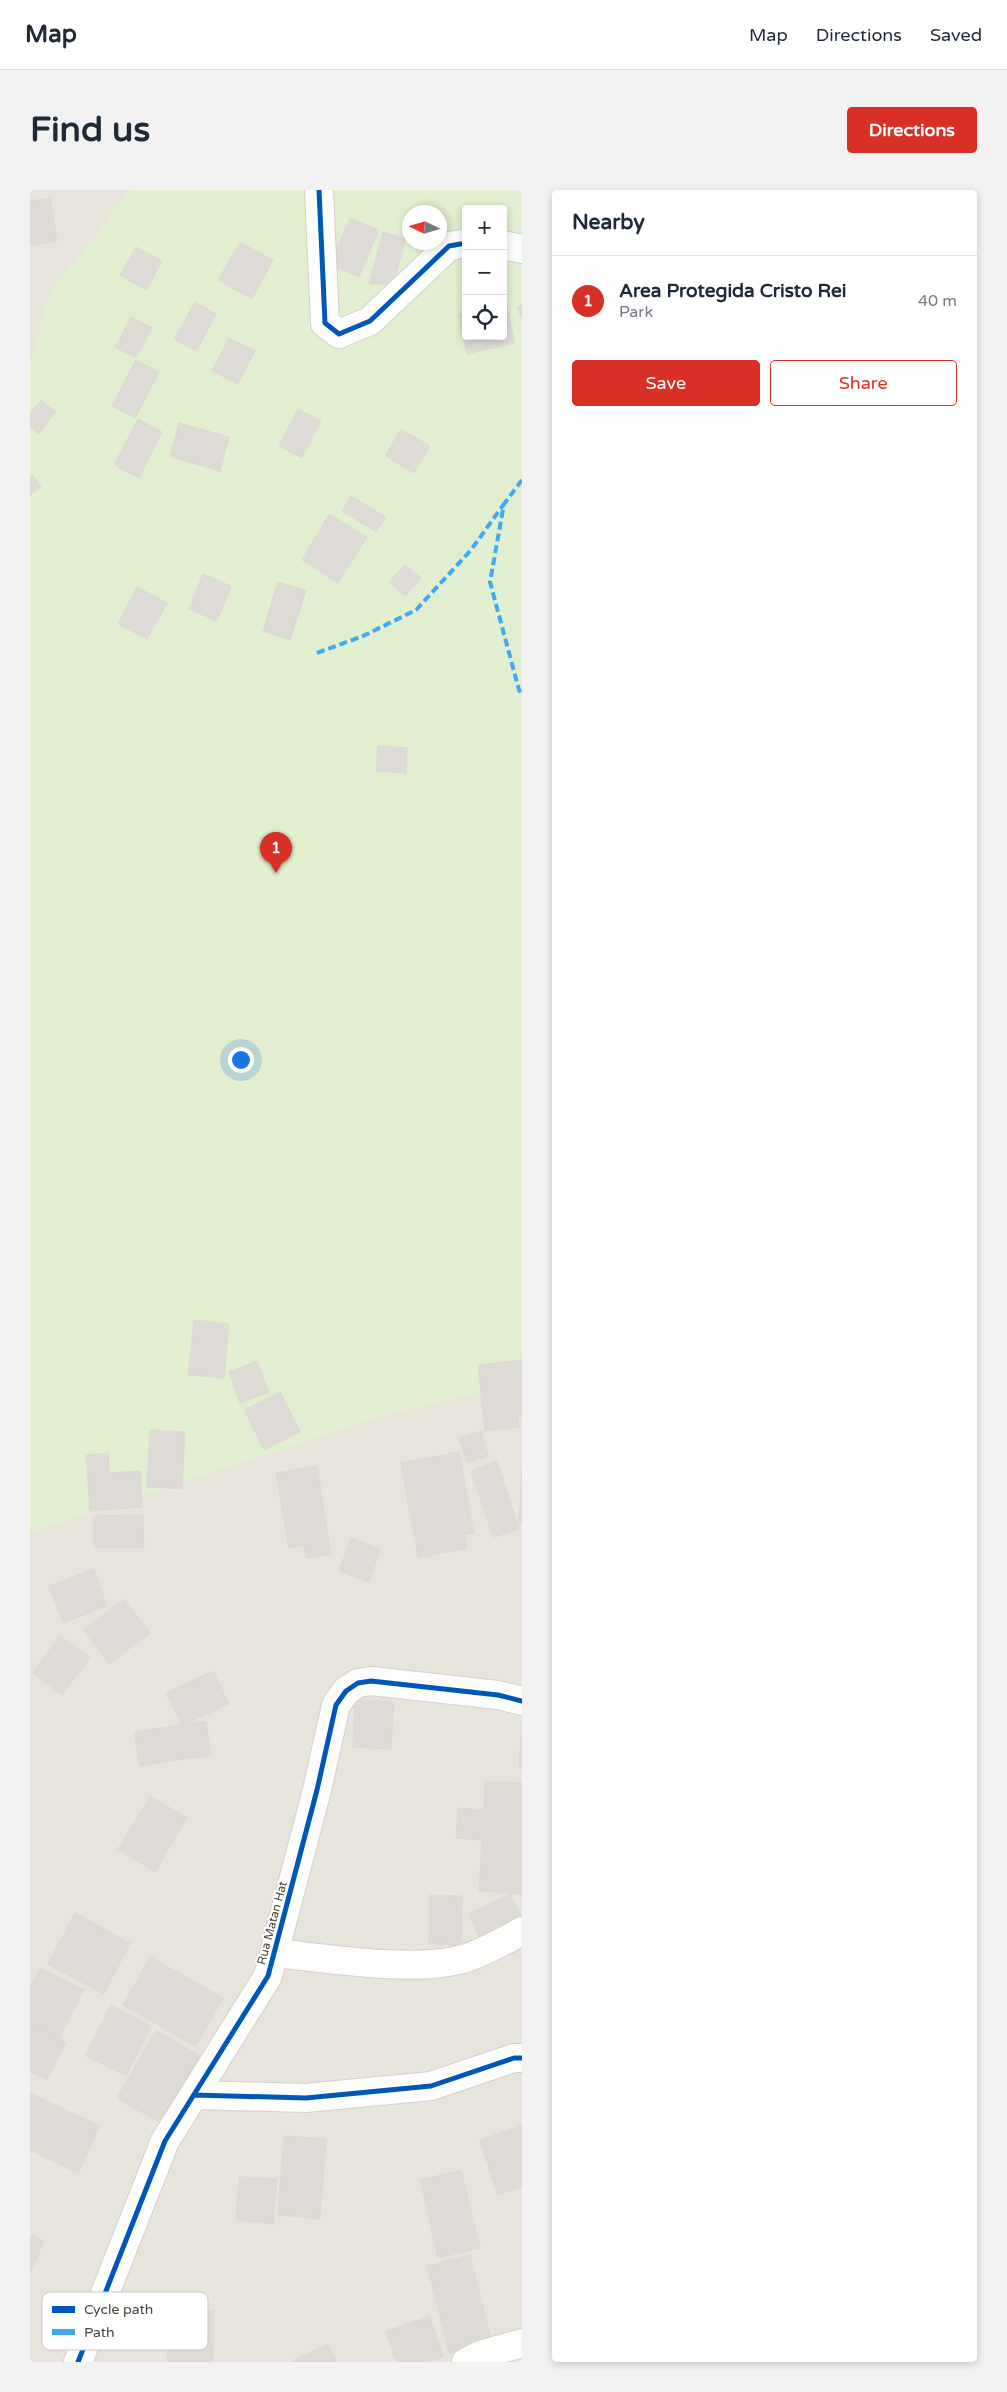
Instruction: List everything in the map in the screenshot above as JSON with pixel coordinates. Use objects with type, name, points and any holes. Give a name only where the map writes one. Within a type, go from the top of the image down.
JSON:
[{"type":"street","points":[[319,190],[325,323],[338,334],[370,321],[448,246],[462,243]]},
{"type":"street","points":[[507,246],[522,249]]},
{"type":"street","name":"Rua Matan Hat","points":[[106,2292],[165,2141],[268,1976],[317,1790],[336,1705],[346,1692],[358,1683],[371,1681],[498,1695],[522,1701]]},
{"type":"street","points":[[275,1953],[369,1962],[425,1964],[463,1959],[522,1931]]},
{"type":"street","points":[[194,2095],[306,2098],[431,2086],[514,2058],[522,2058]]},
{"type":"street","points":[[466,2362],[480,2355],[522,2343]]},
{"type":"street","name":"Rua Matan Hat","points":[[78,2362],[83,2350]]},
{"type":"shaded area","points":[[30,190],[522,190],[522,2362],[30,2362]]},
{"type":"green space","points":[[130,190],[522,190],[522,1383],[389,1414],[30,1533],[30,363],[49,295]]},
{"type":"building","points":[[50,198],[57,241],[30,245],[30,201]]},
{"type":"building","points":[[350,218],[379,230],[359,277],[330,265]]},
{"type":"building","points":[[383,232],[402,238],[403,250],[393,284],[369,284]]},
{"type":"building","points":[[240,242],[273,260],[252,299],[218,280]]},
{"type":"building","points":[[136,247],[162,261],[146,290],[120,275]]},
{"type":"building","points":[[195,302],[216,314],[196,351],[174,339]]},
{"type":"building","points":[[522,305],[522,319],[517,307]]},
{"type":"building","points":[[507,307],[515,343],[467,354],[464,340],[507,340]]},
{"type":"building","points":[[462,313],[462,332],[458,314]]},
{"type":"building","points":[[131,317],[152,328],[136,358],[115,347]]},
{"type":"building","points":[[229,338],[255,351],[238,384],[212,371]]},
{"type":"building","points":[[136,360],[159,372],[135,418],[112,406]]},
{"type":"building","points":[[41,400],[56,412],[39,434],[30,427],[30,413]]},
{"type":"building","points":[[298,409],[321,421],[302,458],[279,446]]},
{"type":"building","points":[[138,419],[162,432],[139,478],[114,465]]},
{"type":"building","points":[[179,423],[229,437],[220,471],[170,457]]},
{"type":"building","points":[[401,429],[430,446],[414,473],[385,456]]},
{"type":"building","points":[[33,475],[41,487],[30,495],[30,477]]},
{"type":"building","points":[[351,496],[386,517],[376,532],[342,511]]},
{"type":"building","points":[[329,514],[367,537],[338,583],[302,560]]},
{"type":"building","points":[[405,564],[421,578],[405,596],[389,582]]},
{"type":"building","points":[[203,574],[231,586],[217,621],[189,609]]},
{"type":"building","points":[[278,582],[306,591],[290,640],[263,631]]},
{"type":"building","points":[[137,587],[167,603],[147,639],[118,624]]},
{"type":"building","points":[[378,746],[407,748],[406,773],[376,771]]},
{"type":"building","points":[[194,1320],[229,1324],[224,1378],[188,1375]]},
{"type":"building","points":[[522,1360],[522,1416],[518,1417],[519,1427],[485,1431],[478,1365]]},
{"type":"building","points":[[257,1361],[269,1392],[240,1403],[229,1372]]},
{"type":"building","points":[[280,1392],[300,1432],[264,1450],[244,1410]]},
{"type":"building","points":[[150,1430],[185,1432],[182,1489],[147,1487]]},
{"type":"building","points":[[481,1431],[488,1456],[467,1463],[459,1438]]},
{"type":"building","points":[[459,1452],[474,1533],[465,1535],[467,1548],[418,1558],[401,1463]]},
{"type":"building","points":[[108,1453],[109,1473],[140,1471],[142,1507],[90,1511],[86,1455]]},
{"type":"building","points":[[497,1461],[519,1529],[493,1537],[471,1471]]},
{"type":"building","points":[[317,1466],[331,1554],[306,1558],[304,1545],[289,1548],[276,1473]]},
{"type":"building","points":[[522,1469],[522,1523],[519,1523]]},
{"type":"building","points":[[143,1515],[144,1548],[94,1548],[93,1516]]},
{"type":"building","points":[[351,1538],[380,1549],[369,1582],[339,1571]]},
{"type":"building","points":[[94,1569],[107,1606],[63,1623],[49,1586]]},
{"type":"building","points":[[124,1599],[150,1633],[109,1664],[84,1630]]},
{"type":"building","points":[[60,1636],[90,1658],[62,1695],[33,1673]]},
{"type":"building","points":[[213,1671],[229,1704],[182,1725],[166,1693]]},
{"type":"building","points":[[355,1700],[394,1702],[391,1749],[353,1747]]},
{"type":"building","points":[[206,1721],[211,1755],[140,1766],[134,1732]]},
{"type":"building","points":[[522,1723],[522,1767],[519,1766]]},
{"type":"building","points":[[485,1781],[522,1783],[522,1894],[479,1891],[482,1840],[456,1838],[458,1808],[484,1810]]},
{"type":"building","points":[[150,1796],[187,1818],[155,1872],[118,1849]]},
{"type":"building","points":[[510,1894],[522,1917],[480,1938],[469,1914]]},
{"type":"building","points":[[430,1895],[462,1896],[461,1945],[429,1944]]},
{"type":"building","points":[[75,1913],[130,1943],[104,1994],[48,1964]]},
{"type":"building","points":[[150,1957],[223,1998],[196,2047],[123,2005]]},
{"type":"building","points":[[40,1968],[84,1990],[59,2038],[30,2023],[30,1988]]},
{"type":"building","points":[[111,2005],[151,2026],[126,2076],[85,2055]]},
{"type":"building","points":[[30,2023],[66,2042],[47,2080],[30,2071]]},
{"type":"building","points":[[156,2030],[203,2058],[164,2125],[117,2098]]},
{"type":"building","points":[[30,2093],[100,2126],[78,2173],[30,2150]]},
{"type":"building","points":[[522,2126],[522,2187],[497,2195],[480,2140]]},
{"type":"building","points":[[284,2136],[326,2139],[320,2219],[278,2215]]},
{"type":"building","points":[[461,2170],[480,2248],[438,2258],[420,2180]]},
{"type":"building","points":[[239,2177],[277,2179],[273,2224],[236,2220]]},
{"type":"building","points":[[30,2235],[44,2241],[30,2274]]},
{"type":"building","points":[[470,2255],[492,2342],[449,2353],[427,2266]]},
{"type":"building","points":[[208,2311],[214,2311],[213,2362],[167,2362],[167,2350],[208,2350]]},
{"type":"building","points":[[430,2316],[443,2357],[427,2362],[396,2362],[386,2331]]},
{"type":"building","points":[[328,2344],[337,2362],[291,2362]]},
{"type":"marked path","points":[[522,480],[504,504],[490,582],[519,690],[522,695]]},
{"type":"marked path","points":[[317,653],[363,636],[416,610],[471,550],[504,504]]},
{"type":"cycle path","points":[[319,190],[325,323],[339,334],[370,321],[449,246],[462,244]]},
{"type":"cycle path","points":[[106,2292],[165,2141],[268,1976],[317,1790],[336,1705],[346,1691],[358,1683],[371,1681],[498,1695],[522,1701]]},
{"type":"cycle path","points":[[194,2095],[306,2098],[431,2086],[514,2058],[522,2058]]},
{"type":"cycle path","points":[[78,2362],[83,2350]]},
{"type":"place","name":"Area Protegida Cristo Rei","points":[[276,873]]}]
